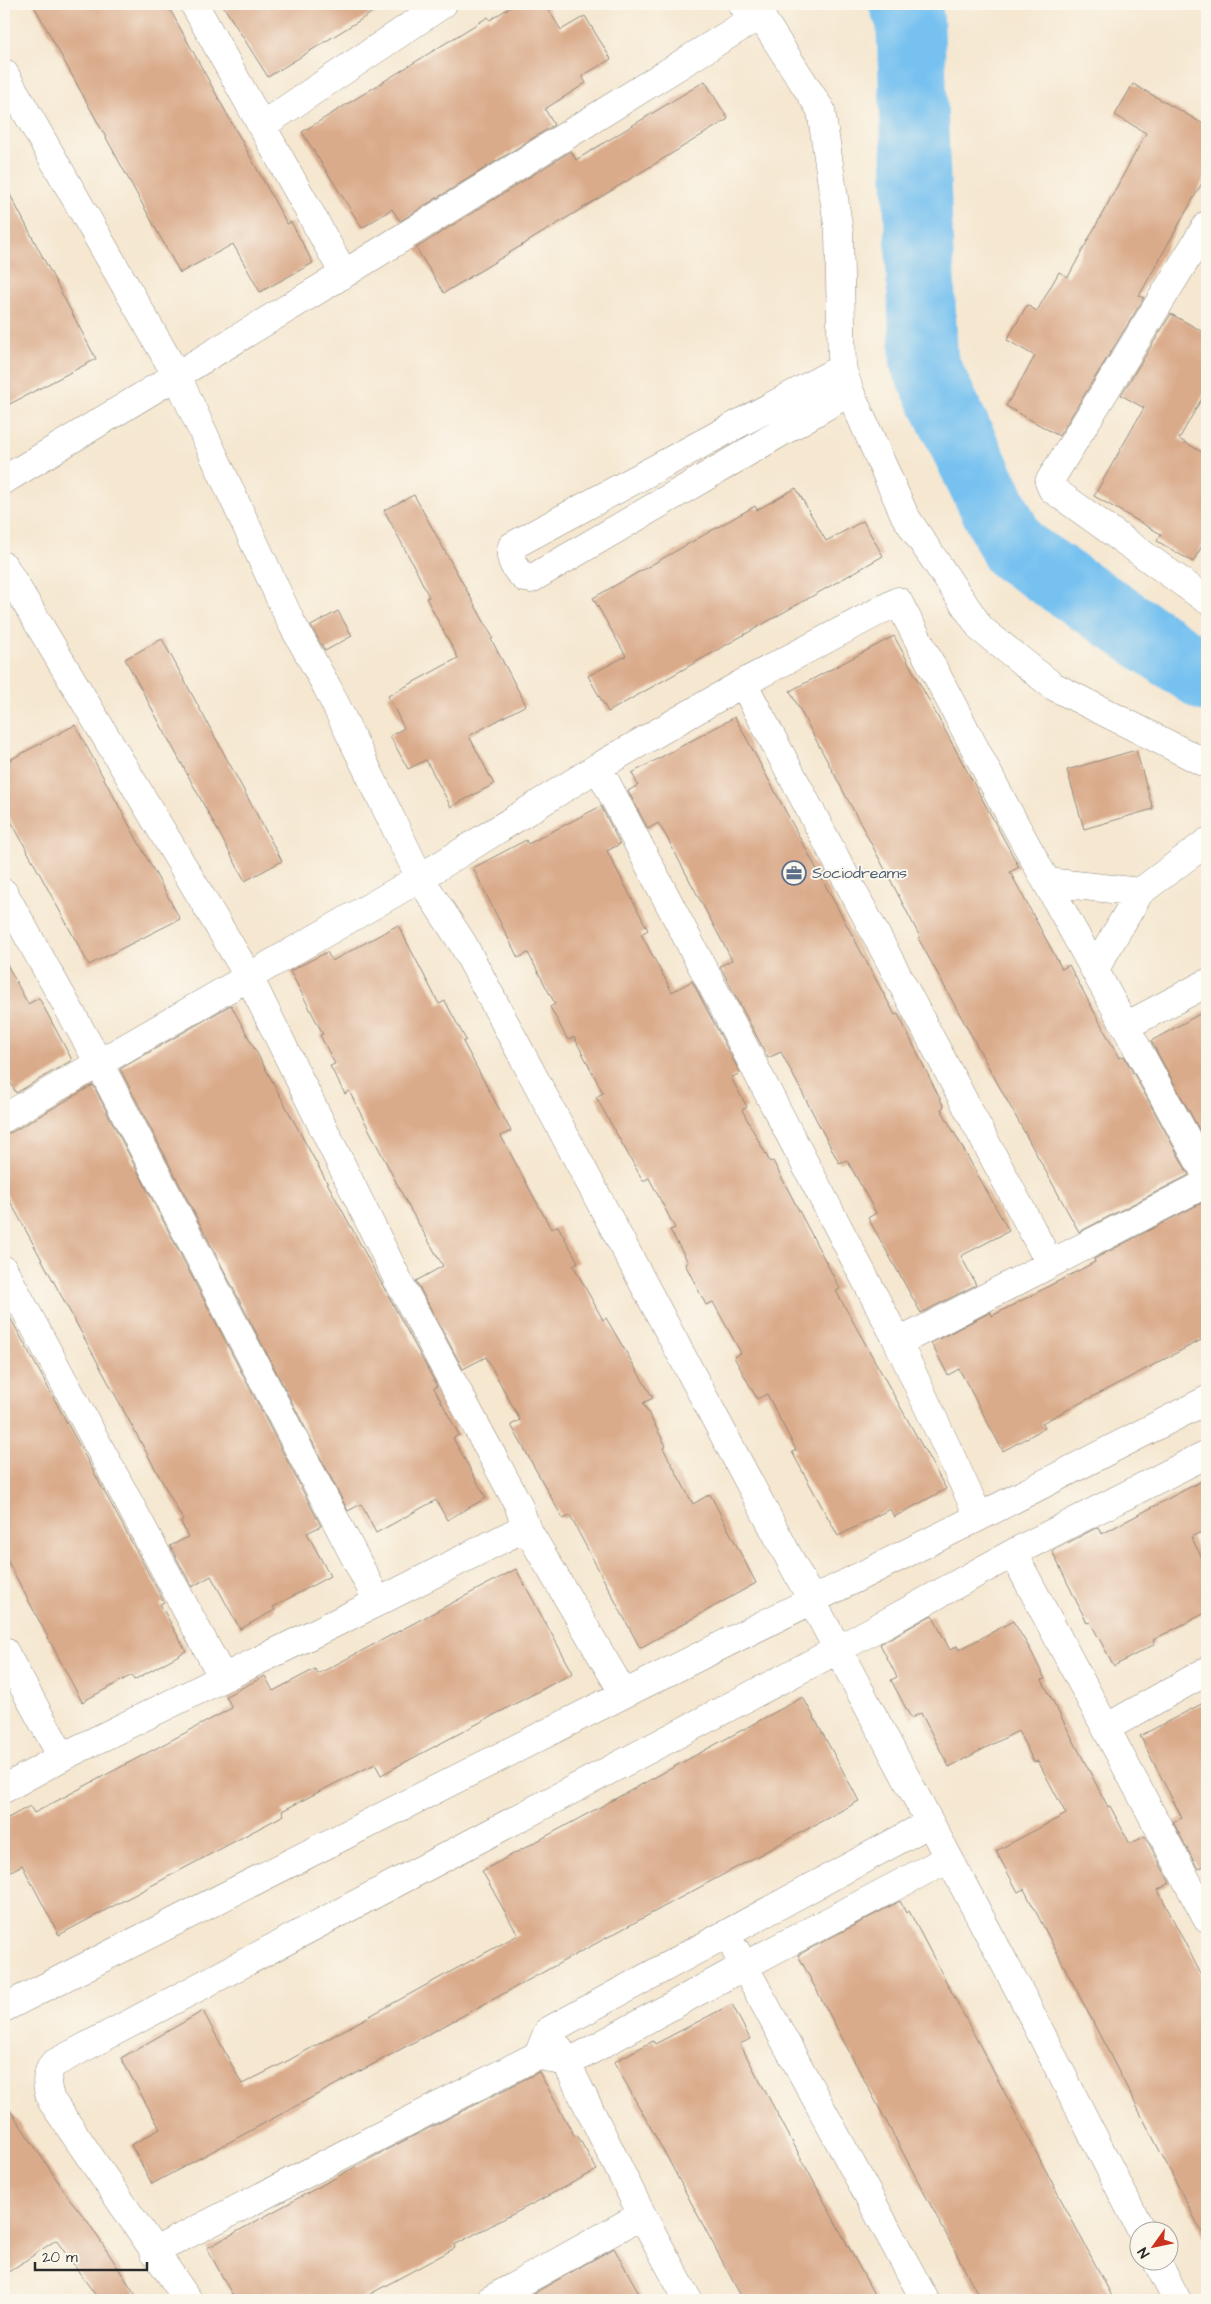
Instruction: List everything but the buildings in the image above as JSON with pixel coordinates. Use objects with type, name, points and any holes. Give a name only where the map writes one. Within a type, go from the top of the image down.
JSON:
[{"type":"street","points":[[194,4],[344,274]]},
{"type":"street","points":[[262,126],[443,4]]},
{"type":"street","points":[[4,480],[344,274],[751,9],[821,110],[838,232],[846,380],[905,516],[981,629],[1053,686],[1207,764]]},
{"type":"street","points":[[4,73],[176,376],[291,622],[326,687],[420,878],[463,944],[928,1824],[1022,1996],[1137,2222]]},
{"type":"street","points":[[1206,597],[1052,489],[1049,482],[1207,225]]},
{"type":"street","points":[[846,380],[531,578],[521,576],[511,558],[512,546],[846,380]]},
{"type":"street","points":[[4,566],[249,977],[400,1284],[518,1504],[526,1527],[624,1694]]},
{"type":"street","points":[[4,1118],[420,878],[598,767],[743,683],[898,601],[1046,882],[1207,1176]]},
{"type":"street","points":[[743,683],[1050,1264]]},
{"type":"street","points":[[598,767],[897,1340],[979,1517]]},
{"type":"street","points":[[1094,969],[1140,892],[1207,842]]},
{"type":"street","points":[[1046,882],[1140,892]]},
{"type":"street","points":[[4,893],[99,1063],[378,1602]]},
{"type":"street","points":[[1126,1026],[1207,983]]},
{"type":"street","points":[[897,1340],[913,1335],[1207,1183]]},
{"type":"street","points":[[4,1270],[222,1678]]},
{"type":"street","points":[[4,2008],[624,1694],[811,1602],[1207,1400]]},
{"type":"street","points":[[188,2300],[153,2252],[51,2100],[46,2081],[48,2071],[53,2064],[836,1650],[1015,1552],[1207,1454]]},
{"type":"street","points":[[4,1789],[62,1757],[526,1527]]},
{"type":"street","points":[[1015,1552],[1021,1568],[1207,1919]]},
{"type":"street","points":[[4,1651],[62,1757]]},
{"type":"street","points":[[1106,1728],[1207,1671]]},
{"type":"street","points":[[153,2252],[543,2043],[727,1934],[928,1824]]},
{"type":"street","points":[[568,2063],[744,1966],[948,1860]]},
{"type":"street","points":[[727,1934],[925,2300]]},
{"type":"street","points":[[543,2043],[568,2063],[642,2215],[688,2300]]},
{"type":"street","points":[[490,2300],[642,2215]]},
{"type":"street","points":[[1163,2272],[1177,2300]]},
{"type":"waterway","points":[[903,4],[910,19],[924,362],[1014,549],[1207,678]]},
{"type":"place","name":"Sociodreams","points":[[794,873]]}]
